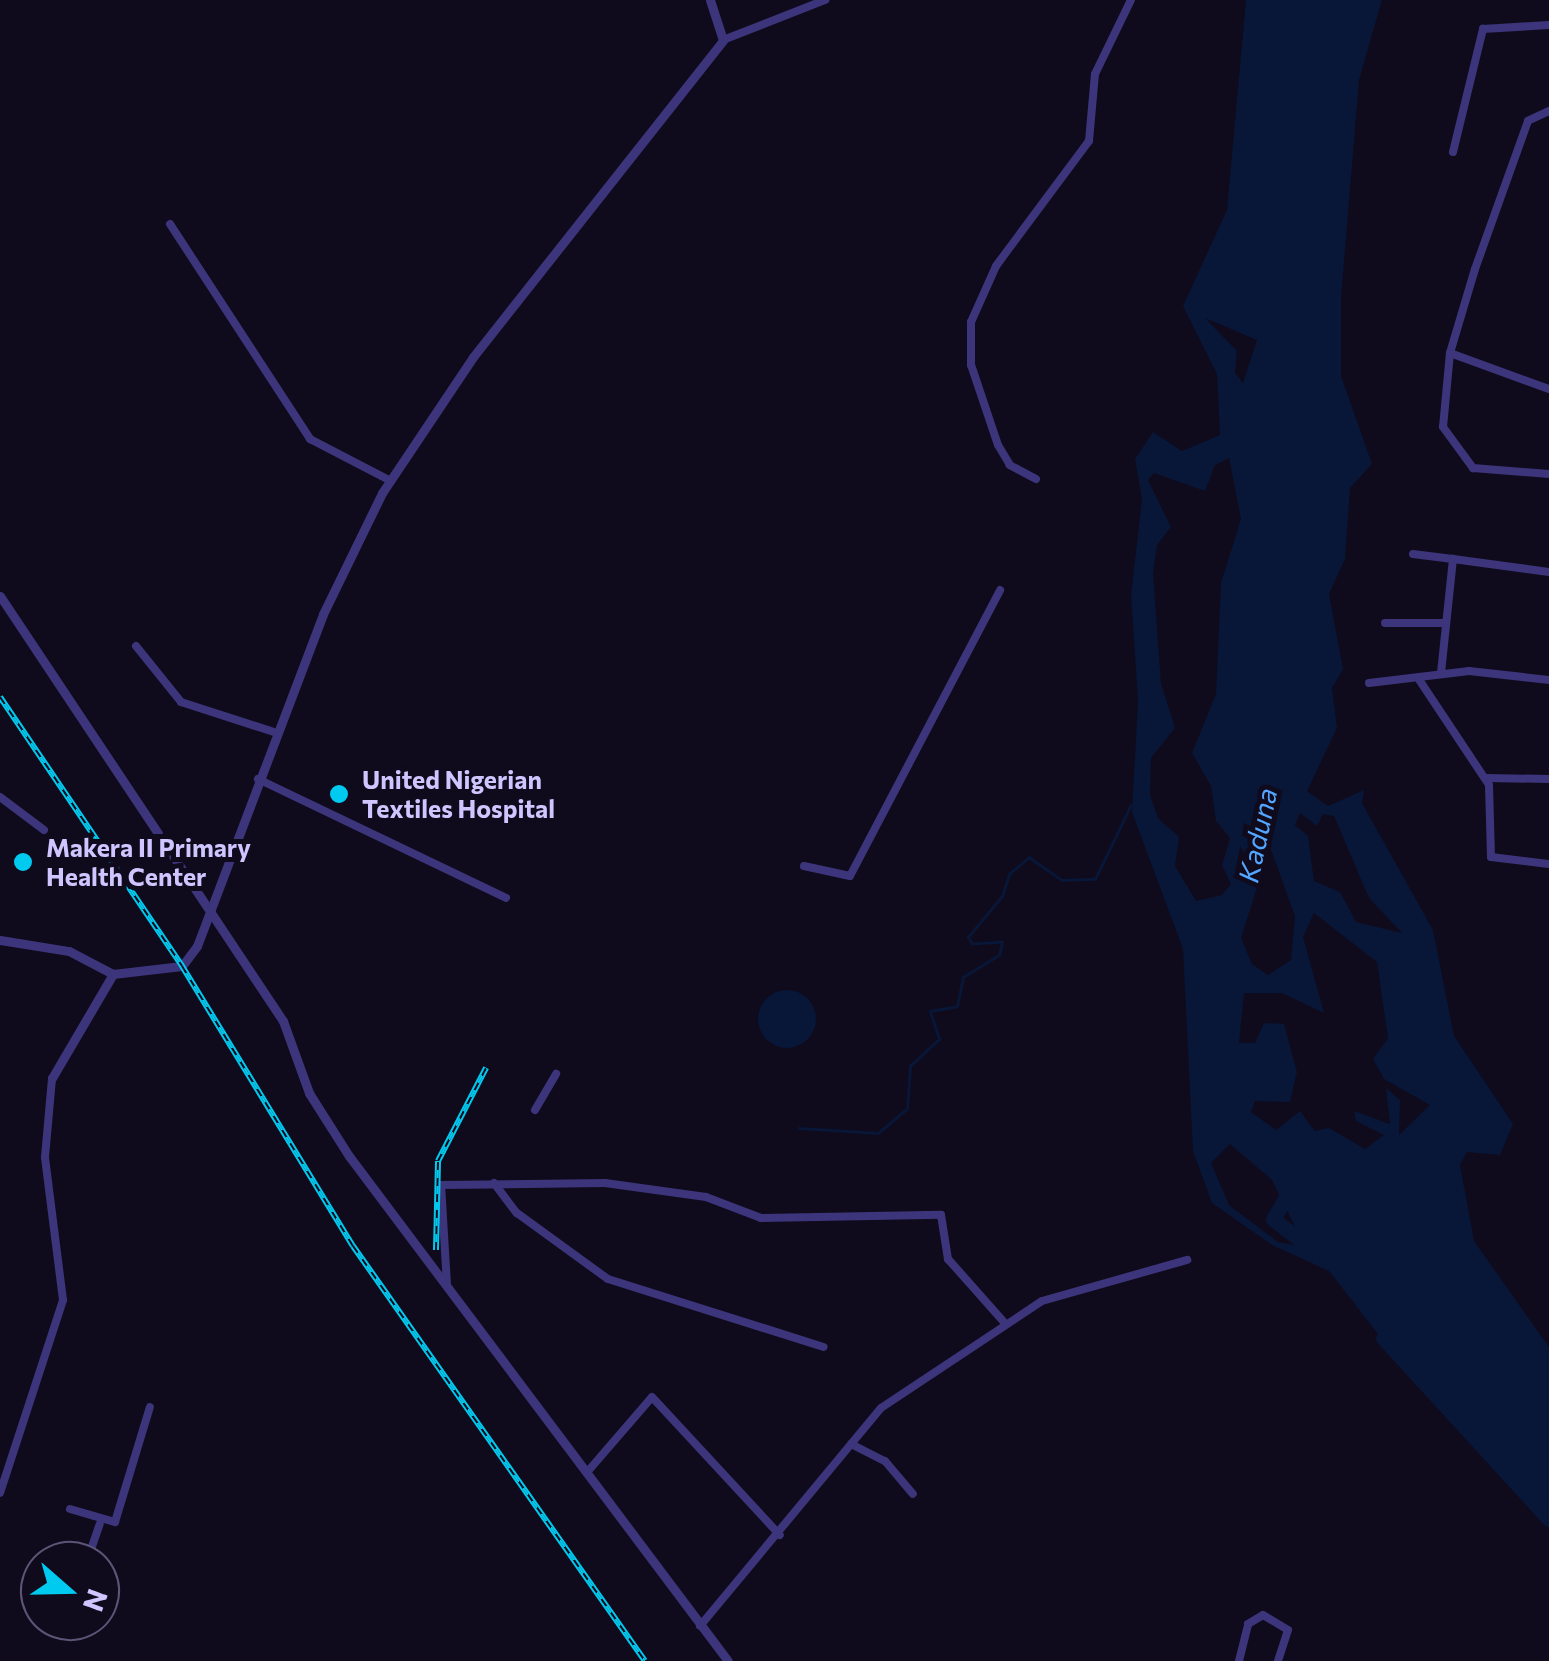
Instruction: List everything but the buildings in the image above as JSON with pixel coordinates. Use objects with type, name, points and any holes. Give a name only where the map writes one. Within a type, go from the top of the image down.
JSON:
[{"type":"street","points":[[710,0],[723,40]]},
{"type":"street","points":[[0,940],[69,951],[113,974],[182,966],[323,614],[389,480],[474,357],[723,40],[825,0]]},
{"type":"street","points":[[1036,480],[1010,466],[998,446],[971,365],[970,322],[996,266],[1089,141],[1095,74],[1131,0]]},
{"type":"street","points":[[1453,152],[1483,29],[1549,25]]},
{"type":"street","points":[[1549,111],[1528,121],[1450,353],[1443,427],[1456,450],[1485,471],[1549,474]]},
{"type":"street","points":[[170,224],[310,438],[389,480]]},
{"type":"street","points":[[1450,353],[1549,388]]},
{"type":"street","points":[[1412,554],[1549,572]]},
{"type":"street","points":[[1441,673],[1452,559]]},
{"type":"street","points":[[804,866],[850,876],[1000,590]]},
{"type":"street","points":[[0,596],[283,1020],[309,1093],[349,1156],[589,1470],[728,1661]]},
{"type":"street","points":[[1385,624],[1446,623]]},
{"type":"street","points":[[136,646],[181,702],[277,733]]},
{"type":"street","points":[[1369,683],[1441,673],[1549,680]]},
{"type":"street","points":[[1418,678],[1486,778],[1491,857],[1549,864]]},
{"type":"street","points":[[1486,778],[1549,780]]},
{"type":"street","points":[[258,780],[506,898]]},
{"type":"street","points":[[0,797],[44,830]]},
{"type":"street","points":[[0,1493],[63,1300],[44,1156],[52,1078],[113,974]]},
{"type":"street","points":[[535,1110],[556,1074]]},
{"type":"street","points":[[448,1285],[437,1191],[494,1183],[659,1188],[760,1218],[942,1215],[948,1260],[1004,1322]]},
{"type":"street","points":[[494,1183],[516,1212],[608,1279],[824,1348]]},
{"type":"street","points":[[700,1626],[780,1535],[881,1408],[1004,1322],[1042,1301],[1187,1260]]},
{"type":"street","points":[[589,1470],[652,1397],[780,1535]]},
{"type":"street","points":[[70,1509],[100,1524],[115,1522],[124,1503],[150,1407]]},
{"type":"street","points":[[850,1444],[885,1461],[913,1494]]},
{"type":"street","points":[[94,1541],[100,1524]]},
{"type":"street","points":[[1239,1661],[1248,1624],[1263,1615],[1288,1630],[1278,1661]]},
{"type":"water","points":[[1246,0],[1382,0],[1359,80],[1341,298],[1341,376],[1372,464],[1350,488],[1345,559],[1329,594],[1343,669],[1332,688],[1337,728],[1307,791],[1328,806],[1364,790],[1362,803],[1433,930],[1454,1036],[1513,1124],[1500,1155],[1467,1152],[1460,1165],[1474,1241],[1549,1347],[1549,1520],[1392,1352],[1329,1271],[1272,1245],[1212,1203],[1193,1151],[1183,949],[1132,812],[1138,701],[1131,595],[1142,499],[1135,459],[1153,432],[1182,451],[1220,435],[1217,374],[1183,306],[1227,210]],"holes":[[[1205,318],[1257,340],[1243,383],[1235,373],[1237,351]],[[1229,458],[1241,519],[1221,583],[1216,694],[1192,753],[1211,786],[1216,821],[1230,838],[1222,865],[1231,884],[1222,895],[1196,901],[1175,866],[1179,837],[1158,818],[1150,795],[1151,758],[1175,728],[1161,683],[1153,574],[1157,545],[1171,527],[1148,480],[1154,473],[1205,491],[1215,465]],[[1300,813],[1317,826],[1323,814],[1334,816],[1369,898],[1402,933],[1356,922],[1340,892],[1314,881],[1308,836],[1295,825]],[[1270,847],[1295,916],[1291,960],[1268,975],[1252,964],[1241,938]],[[1314,913],[1377,962],[1388,1038],[1373,1059],[1384,1079],[1430,1105],[1399,1135],[1400,1100],[1386,1088],[1390,1124],[1354,1111],[1356,1121],[1384,1135],[1365,1149],[1329,1128],[1315,1131],[1300,1111],[1276,1130],[1251,1112],[1255,1101],[1290,1102],[1297,1072],[1284,1024],[1264,1023],[1255,1043],[1239,1043],[1244,993],[1282,993],[1324,1013],[1303,937]],[[1230,1144],[1272,1180],[1305,1247],[1278,1242],[1229,1205],[1211,1163]]]},
{"type":"water","points":[[787,990],[807,999],[816,1019],[807,1039],[787,1048],[767,1039],[758,1019],[767,999]]},
{"type":"waterway","points":[[799,1128],[878,1133],[907,1109],[910,1066],[939,1039],[930,1011],[957,1006],[963,977],[999,955],[1002,942],[972,944],[968,937],[1002,896],[1009,874],[1029,857],[1062,880],[1095,879],[1131,805]]},
{"type":"waterway","name":"Kaduna","points":[[1291,1188],[1273,1219],[1317,1253]]},
{"type":"waterway","name":"Kaduna","points":[[1383,1338],[1549,1519]]},
{"type":"railway","points":[[0,697],[182,966],[353,1246],[645,1661]]},
{"type":"railway","points":[[436,1250],[438,1161],[486,1068]]},
{"type":"place","name":"United Nigerian Textiles Hospital","points":[[339,794]]},
{"type":"place","name":"Makera II Primary Health Center","points":[[23,862]]}]
